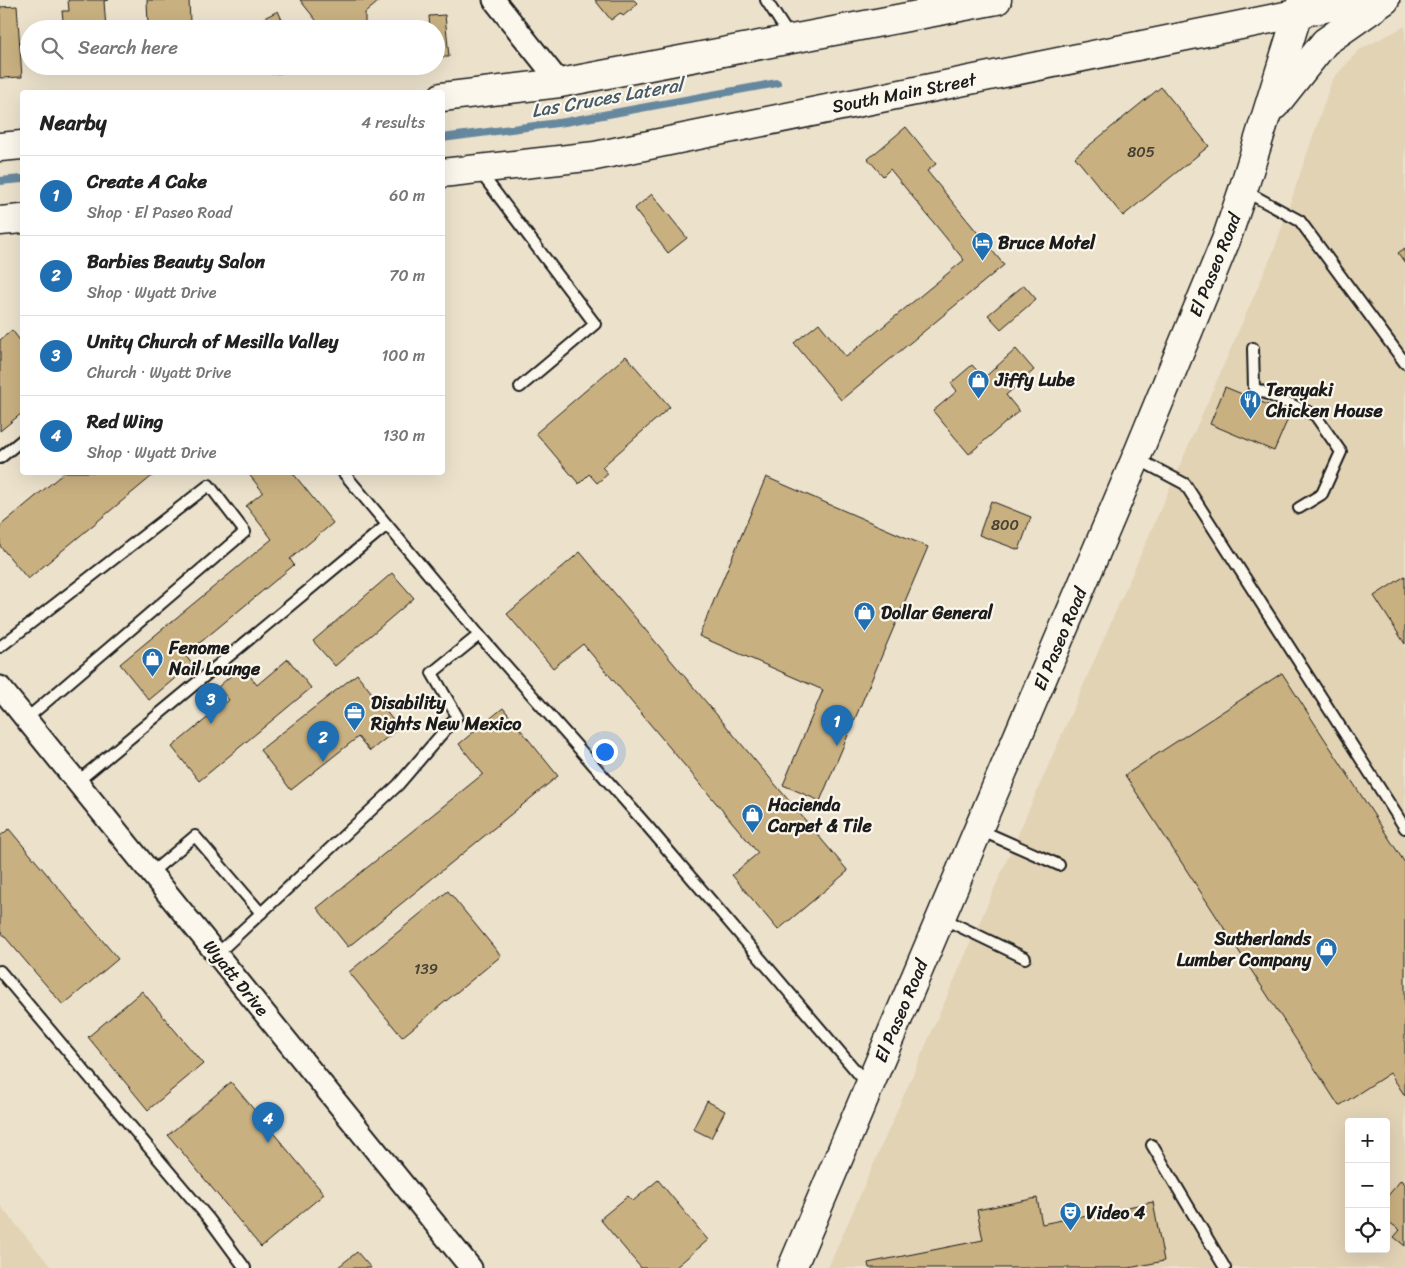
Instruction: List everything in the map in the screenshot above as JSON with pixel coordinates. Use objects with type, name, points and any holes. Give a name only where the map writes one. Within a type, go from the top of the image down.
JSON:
[{"type":"main road","points":[[445,97],[560,83],[997,0]]},
{"type":"main road","name":"South Main Street","points":[[445,173],[595,156],[1243,26],[1300,6],[1364,0]]},
{"type":"main road","points":[[1265,118],[1326,42],[1384,0]]},
{"type":"main road","name":"El Paseo Road","points":[[792,1268],[1136,458],[1226,240],[1300,6]]},
{"type":"main road","points":[[0,147],[20,145]]},
{"type":"main road","points":[[0,221],[20,219]]},
{"type":"street","points":[[494,0],[560,83]]},
{"type":"street","name":"Wyatt Drive","points":[[0,687],[471,1268]]},
{"type":"lane","points":[[766,0],[792,39]]},
{"type":"lane","points":[[478,169],[595,324],[520,387]]},
{"type":"lane","points":[[1243,190],[1300,221],[1405,363]]},
{"type":"lane","points":[[1253,348],[1254,388],[1315,415],[1341,452],[1322,494],[1299,508]]},
{"type":"lane","points":[[0,458],[20,442]]},
{"type":"lane","points":[[1136,458],[1184,484],[1405,828]]},
{"type":"lane","points":[[345,475],[479,635],[649,828],[869,1087]]},
{"type":"lane","points":[[0,646],[209,485],[245,532],[26,719]]},
{"type":"lane","points":[[77,782],[387,525]]},
{"type":"lane","points":[[217,954],[398,785],[457,716],[432,673],[479,635]]},
{"type":"lane","points":[[978,829],[1059,865]]},
{"type":"lane","points":[[151,873],[195,836],[261,913]]},
{"type":"lane","points":[[941,917],[1025,958]]},
{"type":"lane","points":[[0,972],[209,1219],[246,1268]]},
{"type":"lane","points":[[1152,1145],[1225,1268]]},
{"type":"shaded area","points":[[1405,26],[1405,1268],[828,1268],[1274,250],[1332,80],[1359,50]]},
{"type":"shaded area","points":[[0,1205],[52,1268],[0,1268]]},
{"type":"building","points":[[68,0],[109,0],[104,1],[105,20],[63,20],[62,11],[69,11]]},
{"type":"building","points":[[147,0],[189,0],[190,20],[148,20]]},
{"type":"building","points":[[300,0],[376,0],[378,2],[365,13],[365,20],[316,20]]},
{"type":"building","points":[[595,0],[634,0],[638,4],[623,16],[620,13],[611,20]]},
{"type":"building","points":[[17,6],[20,75],[22,77],[0,78],[0,7]]},
{"type":"building","points":[[278,11],[282,20],[260,20]]},
{"type":"building","points":[[445,15],[449,57],[445,57],[445,20],[429,20],[429,16]]},
{"type":"building","points":[[1161,87],[1209,146],[1123,216],[1075,157]]},
{"type":"building","name":"Bruce Motel","points":[[906,127],[936,164],[927,171],[1004,265],[841,400],[794,343],[819,323],[846,357],[964,260],[890,169],[883,176],[868,159]]},
{"type":"building","points":[[652,194],[687,238],[668,253],[634,209]]},
{"type":"building","points":[[1405,248],[1405,263],[1398,253]]},
{"type":"building","points":[[1024,285],[1036,299],[1001,329],[988,315]]},
{"type":"building","points":[[12,330],[20,340],[20,415],[0,431],[0,340]]},
{"type":"building","points":[[1016,349],[1034,370],[1006,395],[1019,411],[969,454],[933,411],[957,391],[951,383],[972,365],[984,378]]},
{"type":"building","points":[[626,356],[670,407],[602,467],[608,474],[597,483],[589,474],[579,484],[536,433]]},
{"type":"building","name":"Terayaki Chicken House","points":[[1225,387],[1290,414],[1274,451],[1210,424]]},
{"type":"building","points":[[61,475],[153,475],[28,579],[0,546],[0,526]]},
{"type":"building","points":[[249,475],[294,475],[333,523],[290,559],[294,565],[185,655],[192,664],[149,700],[120,664],[272,539],[246,506],[263,492]]},
{"type":"building","points":[[766,477],[928,547],[820,801],[783,785],[823,690],[699,636]]},
{"type":"building","points":[[991,501],[1031,517],[1019,550],[979,535]]},
{"type":"building","points":[[580,552],[848,871],[778,930],[732,875],[758,853],[583,644],[553,668],[507,614]]},
{"type":"building","points":[[392,573],[414,598],[335,666],[313,641]]},
{"type":"building","points":[[1405,576],[1405,644],[1374,596]]},
{"type":"building","points":[[288,659],[311,688],[199,781],[172,747],[229,700],[218,687],[242,666],[257,685]]},
{"type":"building","name":"Sutherlands Lumber Company","points":[[1282,673],[1405,863],[1405,1096],[1390,1073],[1339,1106],[1125,775]]},
{"type":"building","points":[[357,674],[399,728],[370,751],[358,737],[291,790],[260,750]]},
{"type":"building","points":[[503,708],[558,776],[348,947],[317,908],[483,774],[459,744]]},
{"type":"building","points":[[9,829],[118,959],[63,1005],[0,931],[0,836]]},
{"type":"building","points":[[448,891],[501,956],[402,1037],[349,972]]},
{"type":"building","points":[[142,991],[203,1064],[148,1110],[88,1037]]},
{"type":"building","points":[[231,1082],[324,1194],[261,1247],[168,1135]]},
{"type":"building","points":[[707,1101],[725,1111],[711,1138],[693,1129]]},
{"type":"building","points":[[658,1180],[708,1240],[675,1268],[641,1268],[600,1219],[628,1196],[633,1201]]},
{"type":"building","points":[[1401,1180],[1405,1184],[1405,1246],[1394,1237],[1400,1230],[1390,1223],[1390,1193]]},
{"type":"building","name":"Video 4","points":[[1037,1198],[1042,1224],[1153,1202],[1164,1261],[1129,1268],[869,1268],[868,1263],[983,1240],[977,1210]]},
{"type":"building","points":[[357,1252],[371,1268],[337,1268]]},
{"type":"waterway","name":"Las Cruces Lateral","points":[[445,138],[565,122],[777,83]]},
{"type":"waterway","name":"Las Cruces Lateral","points":[[0,181],[20,179]]},
{"type":"place","name":"Bruce Motel","points":[[982,262]]},
{"type":"place","name":"Jiffy Lube","points":[[979,399]]},
{"type":"place","name":"Terayaki Chicken House","points":[[1250,419]]},
{"type":"place","name":"Dollar General","points":[[865,632]]},
{"type":"place","name":"Fenome Nail Lounge","points":[[153,677]]},
{"type":"place","name":"Unity Church of Mesilla Valley","points":[[211,724]]},
{"type":"place","name":"Disability Rights New Mexico","points":[[355,732]]},
{"type":"place","name":"Create A Cake","points":[[837,746]]},
{"type":"place","name":"Barbies Beauty Salon","points":[[323,762]]},
{"type":"place","name":"Hacienda Carpet & Tile","points":[[752,834]]},
{"type":"place","name":"Sutherlands Lumber Company","points":[[1327,968]]},
{"type":"place","name":"Red Wing","points":[[268,1143]]},
{"type":"place","name":"Video 4","points":[[1070,1232]]}]
